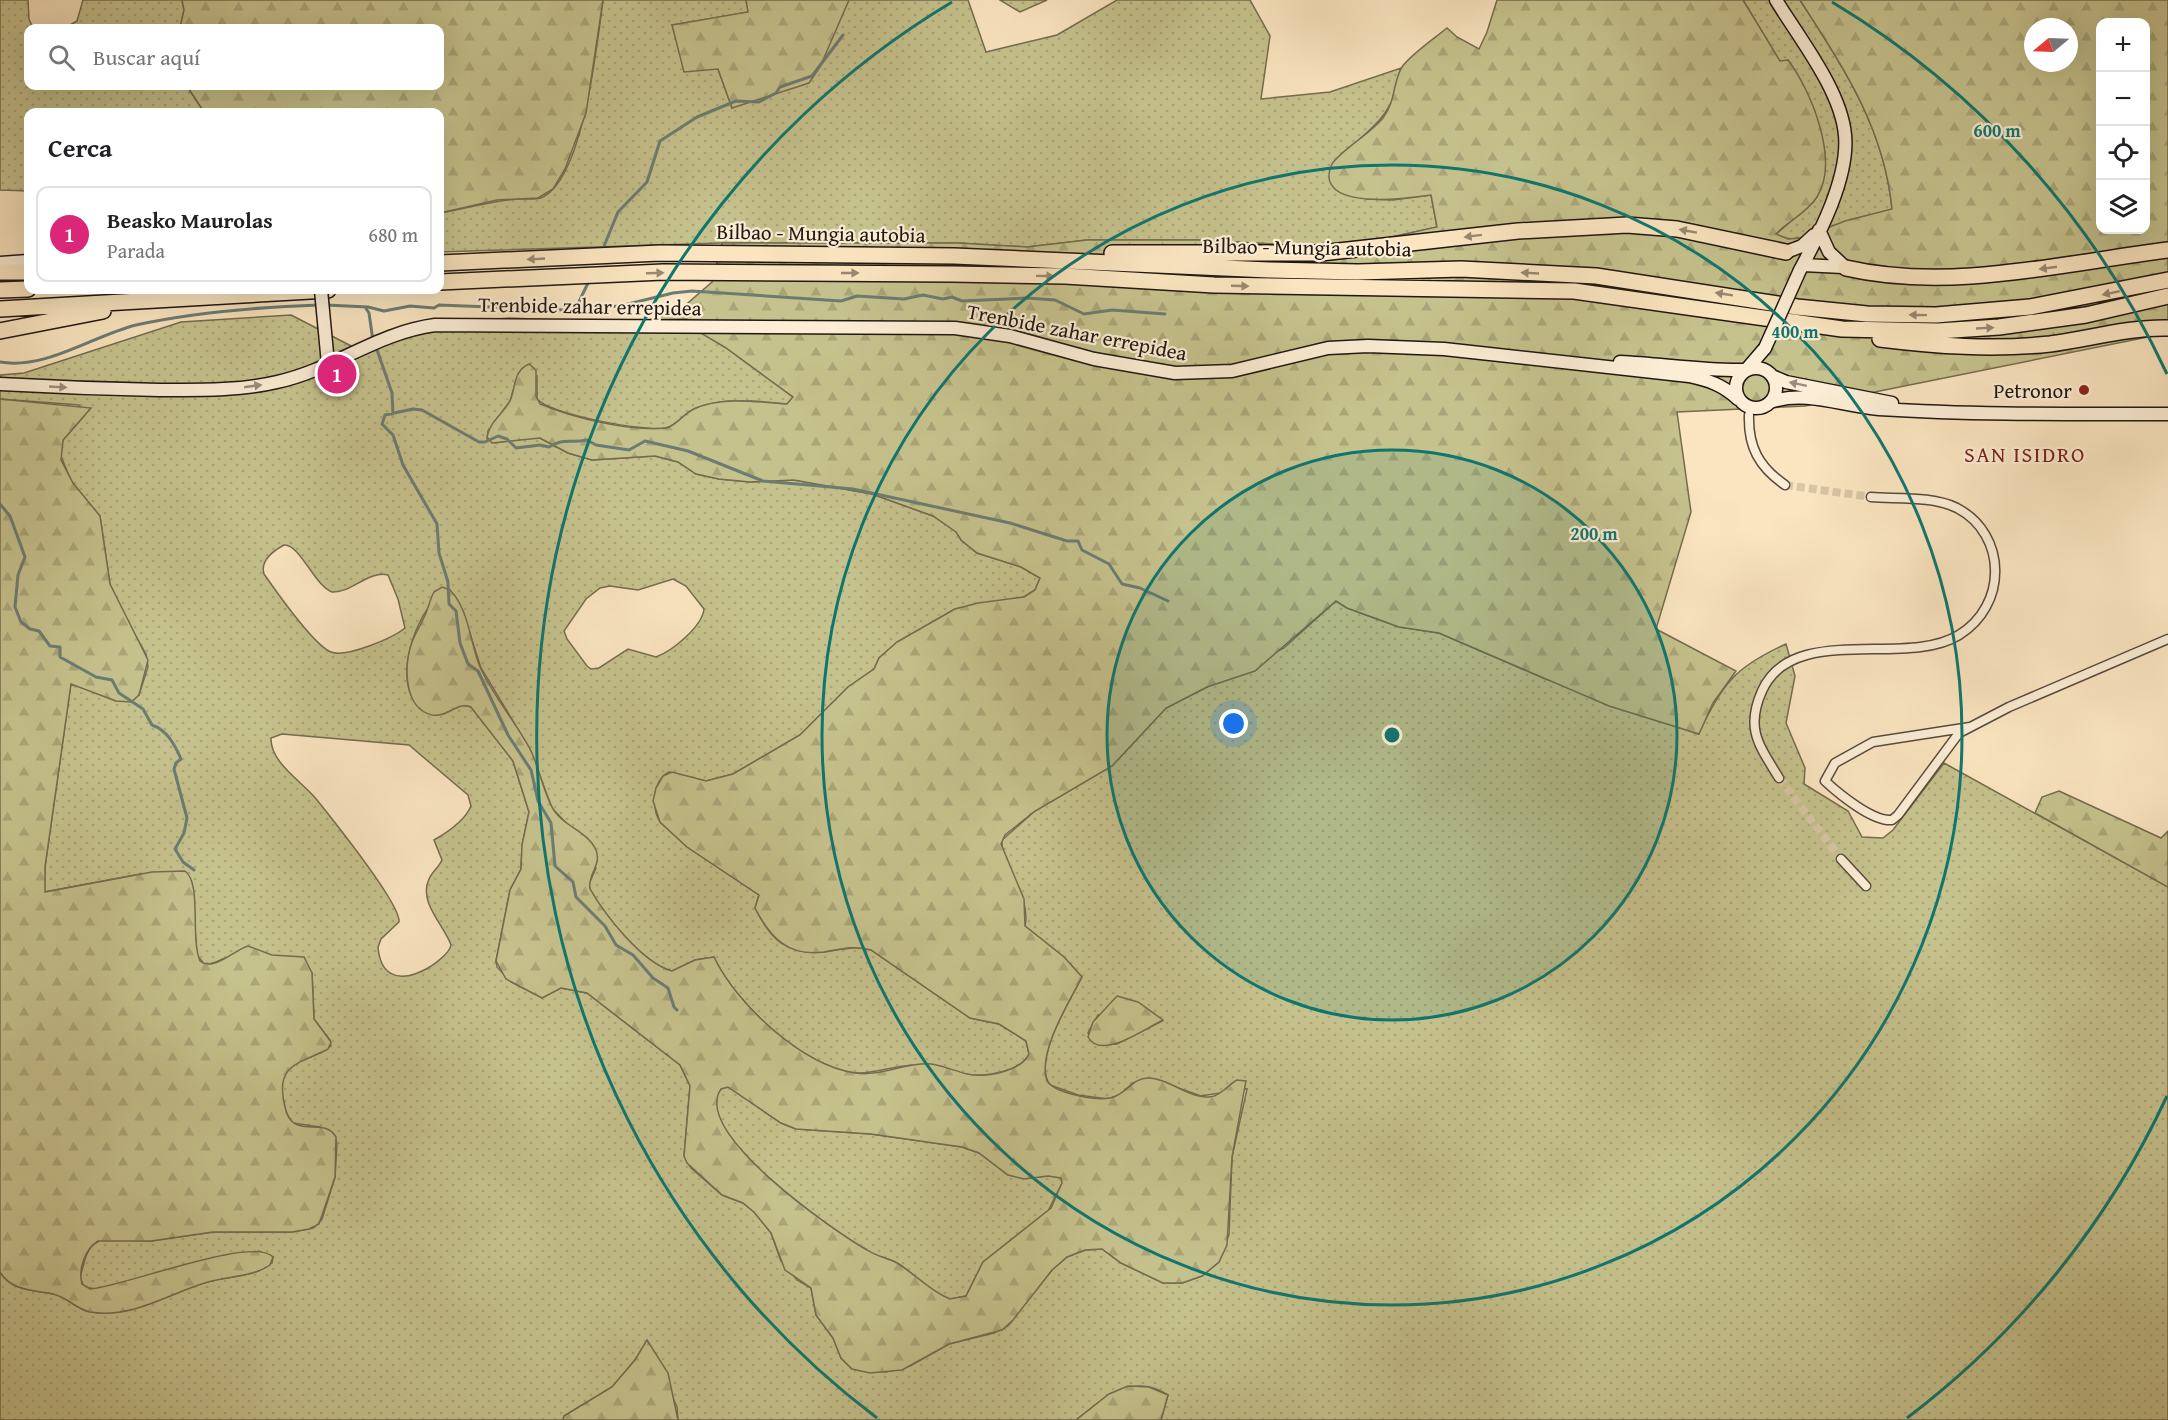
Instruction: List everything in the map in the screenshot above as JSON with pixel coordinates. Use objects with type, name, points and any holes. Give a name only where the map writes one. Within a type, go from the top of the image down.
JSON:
[{"type":"highway","points":[[1025,259],[1052,252],[1321,253],[1518,231],[1628,225],[1677,229],[1786,252]]},
{"type":"highway","points":[[1846,268],[1932,276],[1989,275],[2168,250]]},
{"type":"highway","name":"Bilbao - Mungia autobia","points":[[444,263],[684,253],[954,256],[1358,272],[1461,269],[1596,276],[1797,307],[1867,314],[1936,315],[2030,307],[2168,280]]},
{"type":"highway","points":[[0,272],[24,272]]},
{"type":"highway","name":"Bilbao - Mungia autobia","points":[[444,282],[663,272],[952,274],[1065,276],[1214,285],[1574,291],[1842,329],[1938,331],[1999,327],[2086,315],[2168,297]]},
{"type":"highway","points":[[0,290],[24,289]]},
{"type":"highway","points":[[0,309],[261,294]]},
{"type":"highway","points":[[0,331],[107,310],[126,302]]},
{"type":"highway","points":[[1842,329],[1864,337],[1934,345],[1999,348],[2052,344],[2121,331],[2168,328]]},
{"type":"street","points":[[1776,0],[1824,79],[1840,113],[1845,132],[1843,166],[1819,230],[1765,348],[1736,383],[1738,399],[1746,406],[1756,408],[1770,402],[1798,396],[1876,409],[2168,414]]},
{"type":"street","points":[[1802,268],[1786,252],[1802,246],[1819,230]]},
{"type":"street","points":[[1819,230],[1829,252],[1846,268]]},
{"type":"street","points":[[0,263],[24,261]]},
{"type":"street","points":[[1802,268],[1834,265],[1846,268]]},
{"type":"street","points":[[321,294],[328,364]]},
{"type":"street","name":"Trenbide zahar errepidea","points":[[0,384],[93,389],[232,389],[304,376],[382,338],[414,328],[458,324],[955,328],[1031,340],[1094,359],[1185,374],[1232,371],[1328,348],[1368,346],[1444,349],[1583,363],[1708,380],[1727,388],[1738,399]]},
{"type":"street","points":[[1765,348],[1776,392],[1770,402]]},
{"type":"street","name":"Trenbide zahar errepidea","points":[[1583,363],[1653,363],[1708,370],[1746,370]]},
{"type":"street","points":[[1746,370],[1757,367],[1786,382],[1916,410]]},
{"type":"street","points":[[1749,415],[1749,433],[1754,453],[1766,470],[1785,485]]},
{"type":"street","points":[[1779,778],[1756,740],[1753,723],[1755,708],[1766,682],[1782,666],[1809,653],[1946,642],[1975,623],[1985,610],[1996,587],[1996,567],[1989,540],[1981,528],[1958,509],[1938,503],[1871,498]]},
{"type":"street","points":[[1970,727],[1872,742],[1835,763],[1825,782],[1837,793],[1877,818],[1892,820],[1959,733],[2009,707],[2168,639]]},
{"type":"street","points":[[1841,859],[1866,886]]},
{"type":"green space","points":[[0,0],[28,0],[31,24],[24,24],[24,90],[190,90],[201,108],[24,108],[24,191],[0,190]]},
{"type":"green space","points":[[83,0],[182,0],[184,10],[181,24],[72,24],[77,21]]},
{"type":"green space","points":[[182,0],[603,0],[586,113],[565,169],[553,189],[538,198],[497,200],[444,212],[444,108],[201,108],[190,90],[444,90],[444,24],[181,24],[184,10]]},
{"type":"green space","points":[[603,0],[746,0],[749,12],[672,25],[718,69],[732,108],[841,13],[849,0],[968,0],[986,52],[1057,35],[1117,0],[1250,0],[1270,36],[1261,99],[1330,92],[1401,68],[1393,100],[1386,112],[1368,132],[1334,162],[1366,199],[1393,200],[1431,195],[1437,227],[1342,248],[1200,240],[1087,240],[1027,247],[958,243],[722,243],[444,252],[444,212],[499,201],[541,198],[557,184],[569,163],[578,137],[592,76]]},
{"type":"green space","points":[[746,0],[849,0],[820,67],[809,83],[732,108],[718,69],[684,72],[672,25],[748,12]]},
{"type":"green space","points":[[1000,0],[1047,0],[1020,12]]},
{"type":"green space","points":[[1497,0],[1743,0],[1780,61],[1788,60],[1797,73],[1813,107],[1824,146],[1823,182],[1817,197],[1808,208],[1776,234],[1788,239],[1802,238],[1845,221],[1892,209],[1888,179],[1871,125],[1846,74],[1800,0],[2168,0],[2168,333],[1805,406],[1677,412],[1691,512],[1656,629],[1736,671],[1713,703],[1699,734],[1609,706],[1439,633],[1399,627],[1347,608],[1336,601],[1255,671],[1207,687],[1166,708],[1112,766],[1035,811],[1005,835],[1001,844],[1024,899],[1025,926],[1064,957],[1082,977],[1050,1042],[1046,1056],[1047,1081],[1052,1086],[1069,1093],[1090,1098],[1109,1098],[1116,1096],[1135,1082],[1148,1078],[1206,1097],[1217,1095],[1237,1080],[1246,1081],[1232,1157],[1227,1245],[1219,1262],[1202,1276],[1182,1283],[1163,1283],[1121,1263],[1102,1249],[1085,1250],[1067,1257],[1052,1270],[1013,1320],[1002,1330],[949,1344],[902,1370],[870,1373],[852,1369],[841,1358],[833,1338],[816,1315],[811,1288],[785,1270],[771,1233],[754,1212],[743,1203],[722,1195],[687,1163],[684,1156],[690,1086],[680,1065],[587,993],[561,988],[542,998],[506,979],[496,961],[510,890],[521,869],[522,845],[529,812],[513,761],[471,707],[461,706],[442,714],[432,715],[422,711],[416,704],[408,684],[409,651],[434,592],[442,587],[450,590],[465,616],[480,667],[530,749],[551,805],[561,818],[592,843],[596,850],[597,860],[590,889],[625,937],[660,966],[672,971],[695,960],[714,957],[738,994],[773,1030],[814,1058],[835,1068],[865,1074],[912,1065],[931,1064],[967,1074],[992,1074],[1010,1069],[1025,1060],[1029,1054],[1026,1041],[999,1024],[970,1018],[871,950],[853,948],[811,953],[790,948],[782,943],[767,928],[755,908],[759,895],[687,847],[660,822],[653,801],[656,788],[663,776],[672,772],[706,781],[733,774],[800,735],[848,687],[874,669],[879,658],[897,642],[955,609],[978,603],[1024,597],[1035,590],[1040,578],[1021,567],[977,553],[961,540],[956,532],[933,516],[872,494],[794,480],[750,482],[719,479],[696,474],[678,462],[655,456],[592,460],[568,453],[540,438],[492,443],[487,437],[491,426],[510,401],[520,371],[529,364],[536,370],[536,396],[540,404],[586,419],[620,426],[667,428],[694,409],[716,402],[787,404],[793,397],[726,348],[699,332],[687,319],[649,320],[682,308],[712,282],[722,243],[958,243],[1027,247],[1087,240],[1200,240],[1342,248],[1437,227],[1431,195],[1376,199],[1347,195],[1336,190],[1330,182],[1330,171],[1336,159],[1383,118],[1390,105],[1402,67],[1417,52],[1447,28],[1457,37],[1479,49]],"holes":[[[728,1087],[781,1123],[796,1129],[871,1134],[962,1147],[979,1153],[1008,1175],[1024,1179],[1048,1176],[1061,1178],[1062,1183],[1051,1208],[983,1262],[966,1296],[950,1299],[936,1292],[897,1263],[870,1252],[850,1239],[770,1179],[745,1154],[727,1130],[717,1108],[721,1089]]]},
{"type":"green space","points":[[1743,0],[1800,0],[1846,74],[1871,125],[1888,179],[1892,209],[1851,220],[1814,235],[1794,239],[1775,235],[1814,201],[1825,153],[1814,109],[1788,60],[1780,62]]},
{"type":"green space","points":[[291,315],[361,351],[385,332],[398,328],[509,318],[604,322],[687,319],[793,397],[787,404],[718,402],[696,408],[670,427],[654,429],[598,421],[545,405],[537,399],[537,376],[518,374],[510,401],[488,431],[487,439],[496,443],[525,437],[540,438],[568,453],[592,460],[655,456],[678,462],[696,474],[719,479],[750,482],[794,480],[872,494],[933,516],[957,532],[961,540],[977,553],[1021,567],[1040,578],[1035,590],[1024,597],[955,609],[897,642],[879,658],[874,669],[848,687],[800,735],[733,774],[706,781],[669,772],[660,781],[655,794],[655,809],[660,822],[687,847],[759,895],[755,908],[767,929],[781,943],[799,951],[811,952],[853,948],[871,950],[970,1018],[999,1024],[1026,1041],[1029,1054],[1025,1060],[1012,1068],[987,1075],[964,1074],[921,1065],[860,1073],[838,1069],[808,1056],[776,1033],[746,1004],[722,972],[714,957],[695,960],[672,971],[649,958],[625,937],[590,889],[589,884],[596,868],[569,826],[552,808],[530,749],[481,668],[464,615],[448,588],[430,605],[422,618],[409,653],[407,678],[414,701],[444,714],[462,705],[471,707],[513,761],[529,812],[522,845],[521,869],[510,890],[496,961],[497,967],[511,982],[542,998],[561,988],[587,993],[680,1065],[690,1086],[684,1156],[691,1168],[722,1195],[743,1203],[754,1212],[771,1233],[781,1261],[797,1280],[811,1288],[816,1315],[833,1338],[841,1358],[852,1369],[886,1372],[910,1366],[949,1344],[994,1333],[1008,1326],[1052,1270],[1067,1257],[1085,1250],[1102,1249],[1121,1263],[1163,1283],[1182,1283],[1202,1276],[1219,1262],[1229,1234],[1232,1157],[1247,1089],[1201,1096],[1153,1079],[1133,1083],[1119,1095],[1108,1099],[1078,1095],[1050,1085],[1046,1074],[1049,1046],[1082,977],[1064,957],[1025,926],[1024,903],[1006,859],[1002,840],[1035,811],[1112,766],[1166,708],[1284,648],[1336,601],[1347,608],[1399,627],[1439,633],[1543,678],[1698,734],[1723,689],[1732,679],[1754,661],[1786,644],[1795,676],[1786,723],[1805,768],[1804,784],[1848,811],[1862,837],[1883,838],[1893,830],[1944,763],[2168,887],[2168,1420],[1161,1420],[1168,1395],[1142,1386],[1130,1387],[1108,1396],[1076,1420],[678,1420],[677,1407],[647,1341],[635,1360],[612,1387],[564,1416],[563,1420],[0,1420],[0,1272],[10,1283],[54,1294],[86,1311],[106,1313],[136,1308],[206,1282],[257,1271],[272,1263],[273,1257],[259,1251],[96,1289],[84,1287],[80,1277],[91,1246],[102,1239],[151,1241],[213,1232],[292,1232],[313,1228],[322,1219],[335,1177],[337,1143],[333,1133],[320,1127],[293,1123],[287,1114],[282,1096],[282,1083],[290,1068],[331,1046],[330,1040],[314,1019],[312,973],[280,958],[261,954],[239,955],[204,964],[197,955],[194,917],[140,874],[44,892],[45,867],[71,683],[116,701],[139,695],[148,667],[146,654],[122,612],[110,584],[100,516],[72,483],[60,454],[63,440],[85,415],[79,405],[0,399],[0,375],[24,373],[181,322]],"holes":[[[284,545],[290,546],[319,582],[332,592],[347,589],[367,578],[381,574],[388,575],[398,599],[405,628],[380,642],[358,650],[331,652],[323,647],[295,617],[264,574],[264,565],[272,553]],[[673,579],[686,586],[704,609],[702,616],[685,638],[663,654],[656,657],[628,649],[599,668],[591,669],[567,639],[564,631],[586,599],[600,588],[610,586],[638,590]],[[282,734],[409,745],[468,795],[471,806],[465,817],[434,840],[442,860],[429,879],[426,888],[427,896],[429,905],[451,945],[447,952],[428,968],[416,974],[403,976],[391,974],[382,964],[378,947],[381,939],[399,922],[397,912],[378,880],[311,793],[281,764],[272,747],[271,738]],[[1147,1009],[1162,1021],[1117,1044],[1099,1045],[1088,1033],[1098,1015]]]},
{"type":"green space","points":[[0,399],[91,408],[63,440],[61,460],[73,483],[100,516],[110,584],[148,660],[139,695],[131,702],[116,701],[71,684],[45,867],[45,892],[152,872],[185,871],[190,877],[195,898],[196,939],[200,961],[206,964],[218,962],[248,946],[272,955],[304,957],[312,973],[314,1019],[331,1042],[328,1049],[299,1063],[286,1074],[282,1093],[287,1115],[295,1124],[324,1128],[336,1137],[335,1177],[319,1224],[309,1229],[292,1232],[213,1232],[151,1241],[98,1241],[86,1254],[81,1272],[82,1284],[90,1289],[240,1252],[260,1252],[273,1257],[270,1265],[256,1272],[208,1282],[150,1304],[121,1312],[90,1312],[53,1294],[10,1283],[0,1272]]},
{"type":"green space","points":[[2059,791],[2161,838],[2168,831],[2168,887],[2035,813],[2042,797]]},
{"type":"green space","points":[[1117,996],[1138,1002],[1163,1020],[1113,1044],[1103,1046],[1094,1043],[1088,1037],[1093,1022]]},
{"type":"green space","points":[[728,1087],[781,1123],[796,1129],[871,1134],[962,1147],[979,1153],[1008,1175],[1031,1178],[1055,1175],[1061,1178],[1062,1183],[1048,1211],[983,1262],[966,1296],[950,1299],[936,1292],[897,1263],[870,1252],[826,1223],[770,1179],[745,1154],[726,1130],[717,1108],[720,1089]]},
{"type":"green space","points":[[647,1340],[668,1373],[678,1420],[563,1420],[564,1416],[612,1387],[635,1360]]},
{"type":"green space","points":[[1128,1386],[1149,1387],[1168,1395],[1161,1420],[1076,1420],[1109,1394]]},
{"type":"waterway","points":[[602,251],[618,212],[647,182],[660,141],[697,117],[736,101],[759,102],[776,93],[780,87],[812,76],[843,35]]},
{"type":"waterway","points":[[576,308],[589,281]]},
{"type":"waterway","points":[[326,305],[368,307],[384,311],[410,306],[434,308],[439,305],[565,310],[620,306],[673,293],[692,291],[841,301],[857,296],[904,299],[923,295],[943,299],[952,297],[962,301],[1027,298],[1055,300],[1084,314],[1112,310],[1165,314]]},
{"type":"waterway","points":[[0,362],[17,363],[52,357],[119,330],[157,321],[227,311],[319,305]]},
{"type":"waterway","points":[[365,307],[369,313],[373,341]]},
{"type":"waterway","points":[[376,347],[392,393],[393,414]]},
{"type":"waterway","points":[[677,1010],[668,988],[653,978],[633,955],[616,945],[605,926],[576,897],[573,882],[555,866],[551,823],[538,801],[531,770],[508,735],[478,671],[468,664],[460,643],[456,611],[449,604],[448,582],[439,553],[437,524],[403,465],[393,435],[382,424],[385,415],[413,409],[422,410],[479,442],[485,442],[498,436],[507,439],[516,448],[540,445],[549,447],[564,441],[587,440],[596,445],[629,450],[645,441],[688,451],[763,481],[853,489],[1010,523],[1067,541],[1078,541],[1082,550],[1109,564],[1122,584],[1140,588],[1168,601]]},
{"type":"waterway","points":[[0,504],[10,516],[25,557],[18,575],[15,607],[21,622],[30,629],[39,631],[50,646],[60,647],[60,657],[96,677],[112,680],[119,693],[143,709],[152,725],[166,734],[176,748],[181,759],[176,763],[174,769],[187,818],[184,833],[175,849],[183,862],[194,870]]},
{"type":"tunnel","points":[[1785,485],[1871,497]]},
{"type":"tunnel","points":[[1779,778],[1841,859]]},
{"type":"place","name":"Beasko Maurolas","points":[[337,374]]},
{"type":"place","name":"Petronor","points":[[2084,390]]},
{"type":"district","name":"SAN ISIDRO","points":[[2025,454]]}]
